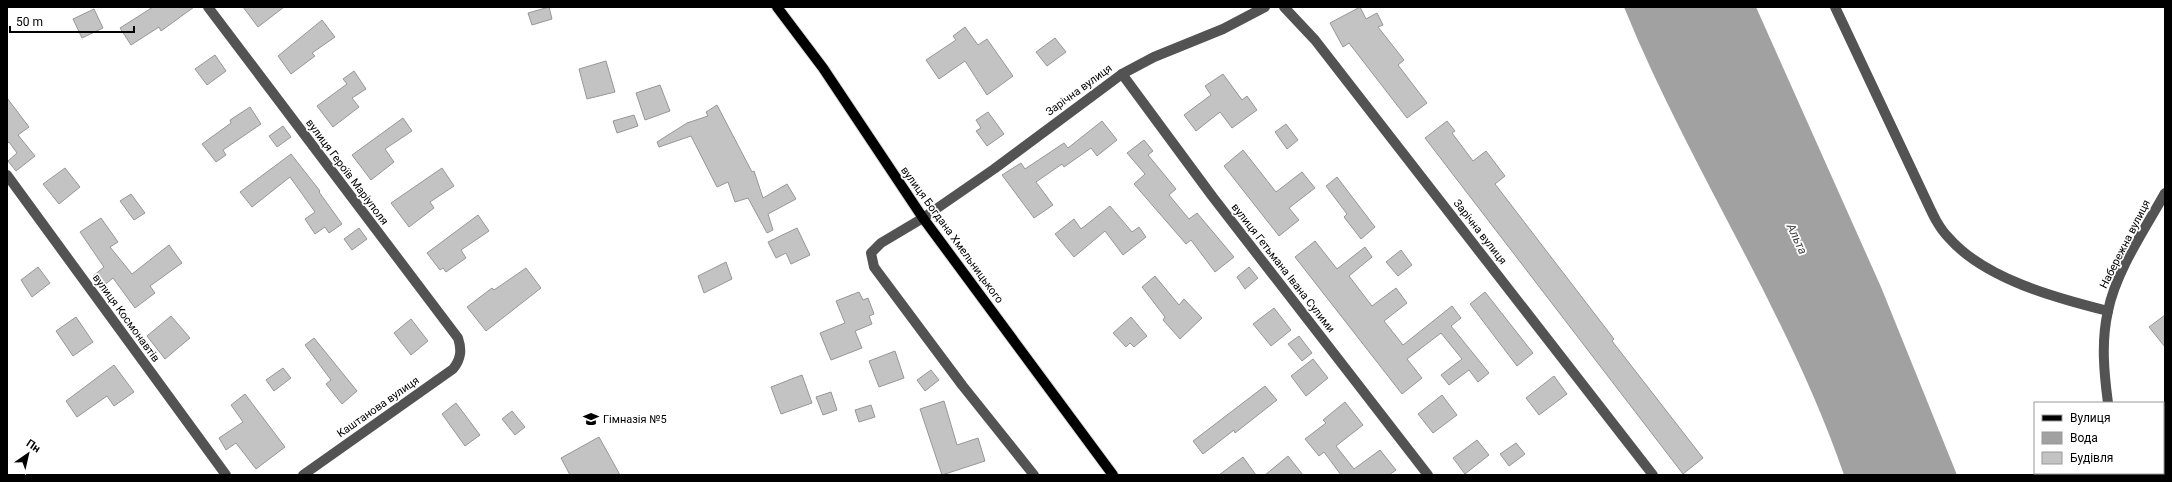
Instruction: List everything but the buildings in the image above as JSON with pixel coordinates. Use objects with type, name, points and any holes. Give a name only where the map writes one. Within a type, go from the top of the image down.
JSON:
[{"type":"main road","name":"вулиця Богдана Хмельницького","points":[[777,7],[823,68],[923,218],[1113,475]]},
{"type":"street","name":"вулиця Героїв Маріуполя","points":[[208,7],[458,338],[461,354]]},
{"type":"street","name":"Зарічна вулиця","points":[[1034,475],[962,385],[874,267],[871,253],[875,247],[923,218],[994,169],[1122,74],[1154,57],[1223,30],[1265,7]]},
{"type":"street","name":"Зарічна вулиця","points":[[1284,7],[1315,40],[1653,475]]},
{"type":"street","points":[[1835,7],[1927,202],[1937,222],[1949,239],[1971,257],[1998,273],[2047,293],[2108,311]]},
{"type":"street","name":"вулиця Гетьмана Івана Сулими","points":[[1122,74],[1217,202],[1428,475]]},
{"type":"street","name":"вулиця Космонавтів","points":[[7,175],[226,475]]},
{"type":"street","name":"Набережна вулиця","points":[[2108,402],[2104,360],[2108,311],[2124,270],[2165,193]]},
{"type":"street","name":"Каштанова вулиця","points":[[303,475],[453,369],[461,354]]},
{"type":"water","name":"Альта","points":[[1624,7],[1756,7],[1881,287],[1957,475],[1844,475],[1821,415],[1795,356],[1767,297],[1678,125]]},
{"type":"place","name":"Гімназія №5","points":[[591,419]]}]
